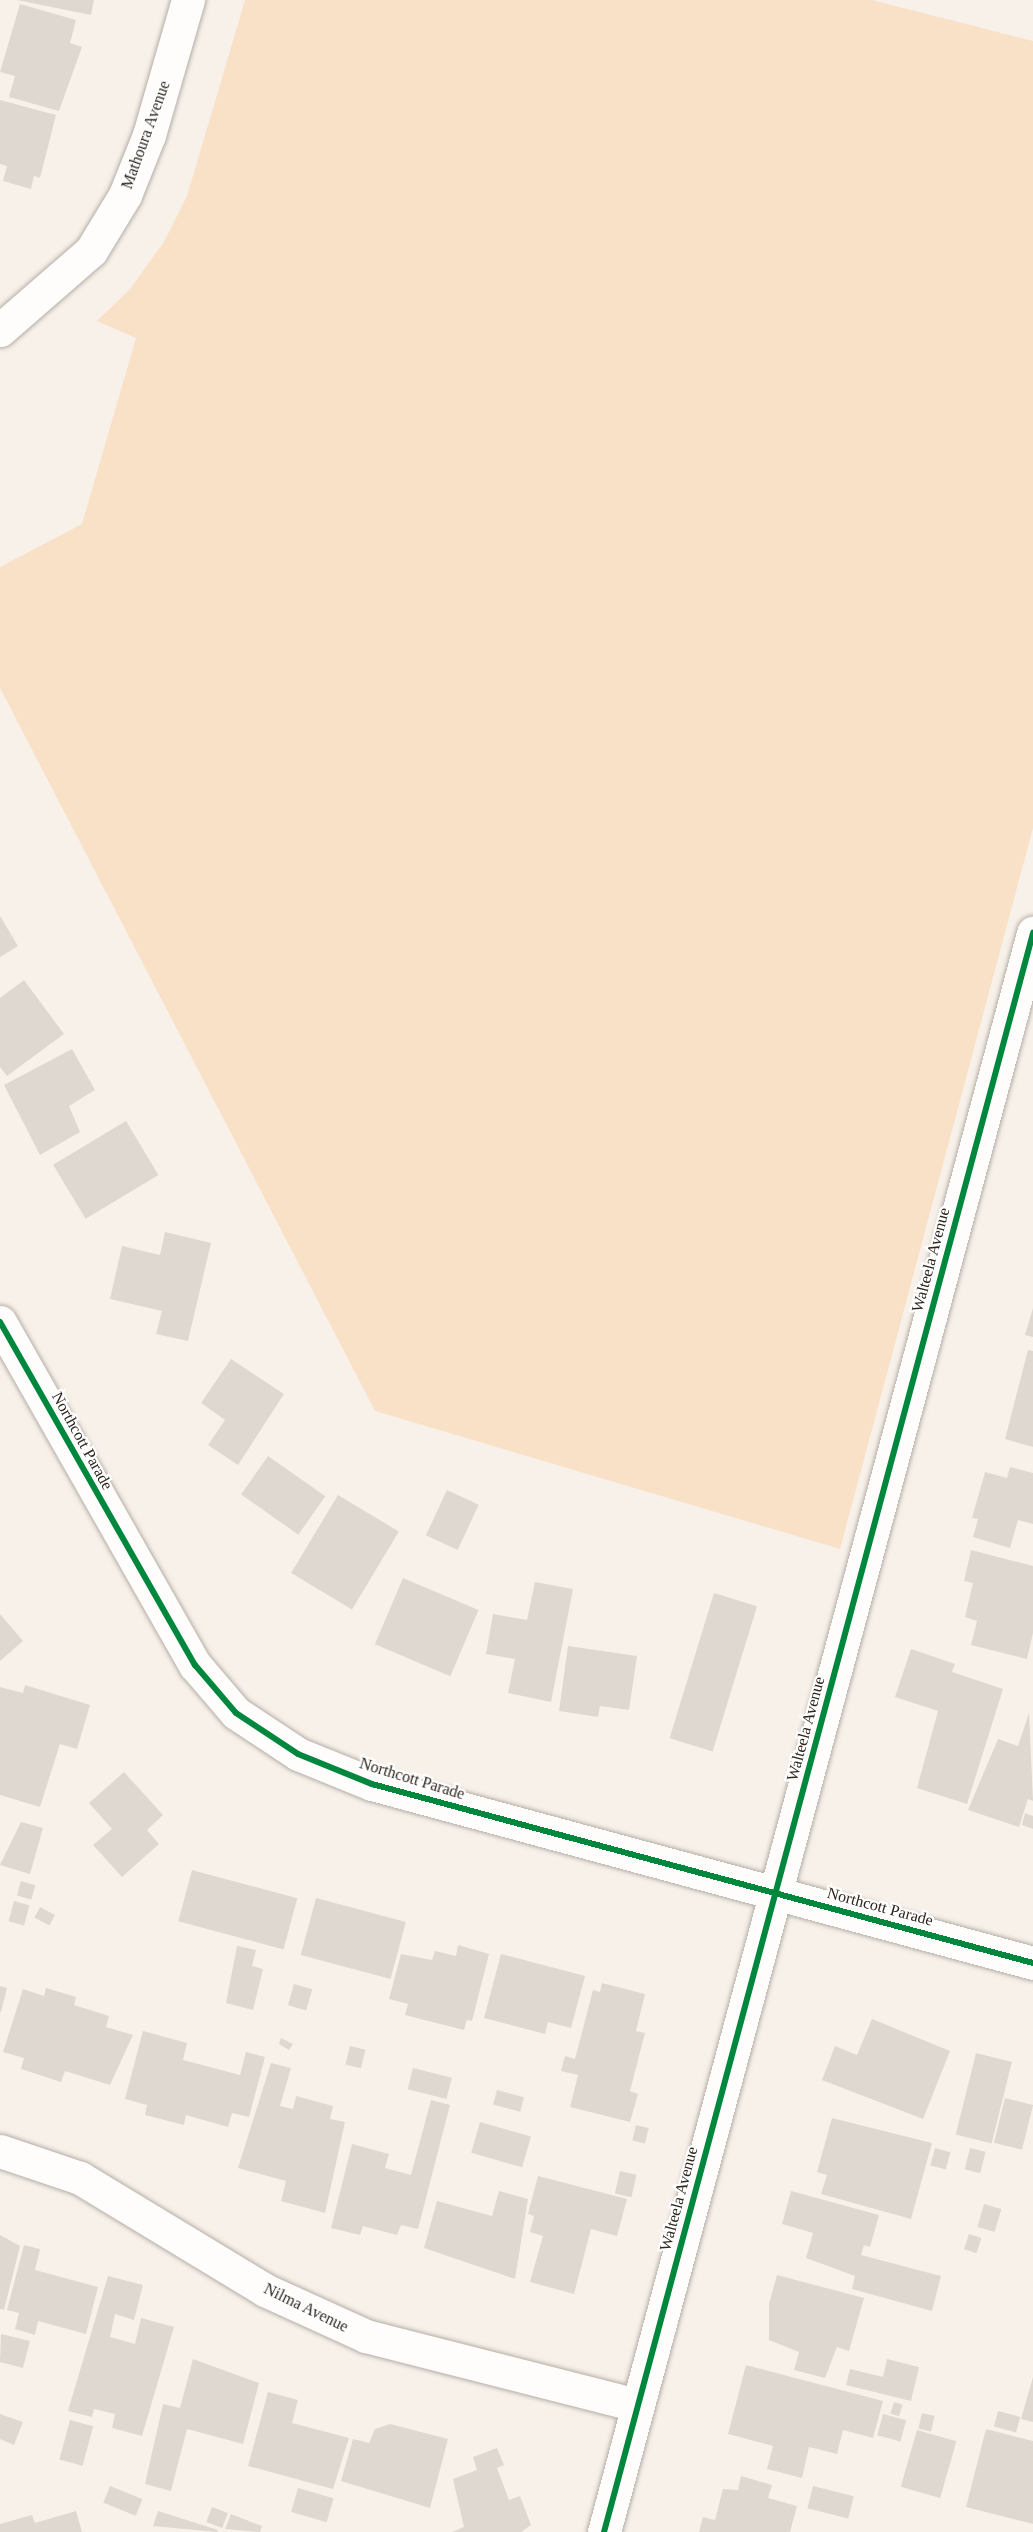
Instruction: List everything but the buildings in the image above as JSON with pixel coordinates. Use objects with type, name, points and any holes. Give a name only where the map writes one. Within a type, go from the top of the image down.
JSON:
[{"type":"street","name":"Mathoura Avenue","points":[[0,330],[91,250],[124,195],[150,135],[188,0]]},
{"type":"street","name":"Walteela Avenue","points":[[604,2532],[1033,933]]},
{"type":"street","name":"Northcott Parade","points":[[0,1322],[158,1605],[195,1665],[236,1713],[298,1754],[372,1784],[1033,1963]]},
{"type":"street","name":"Nilma Avenue","points":[[0,2151],[81,2178],[266,2290],[366,2336],[638,2405]]},
{"type":"shaded area","points":[[245,0],[872,0],[1033,41],[1033,828],[840,1549],[375,1411],[0,688],[0,567],[82,524],[136,338],[97,321],[130,289],[165,240],[187,196]]},
{"type":"cycle path","points":[[604,2532],[1033,933]]},
{"type":"cycle path","points":[[0,1322],[195,1665],[236,1713],[298,1754],[372,1784],[1033,1963]]}]
